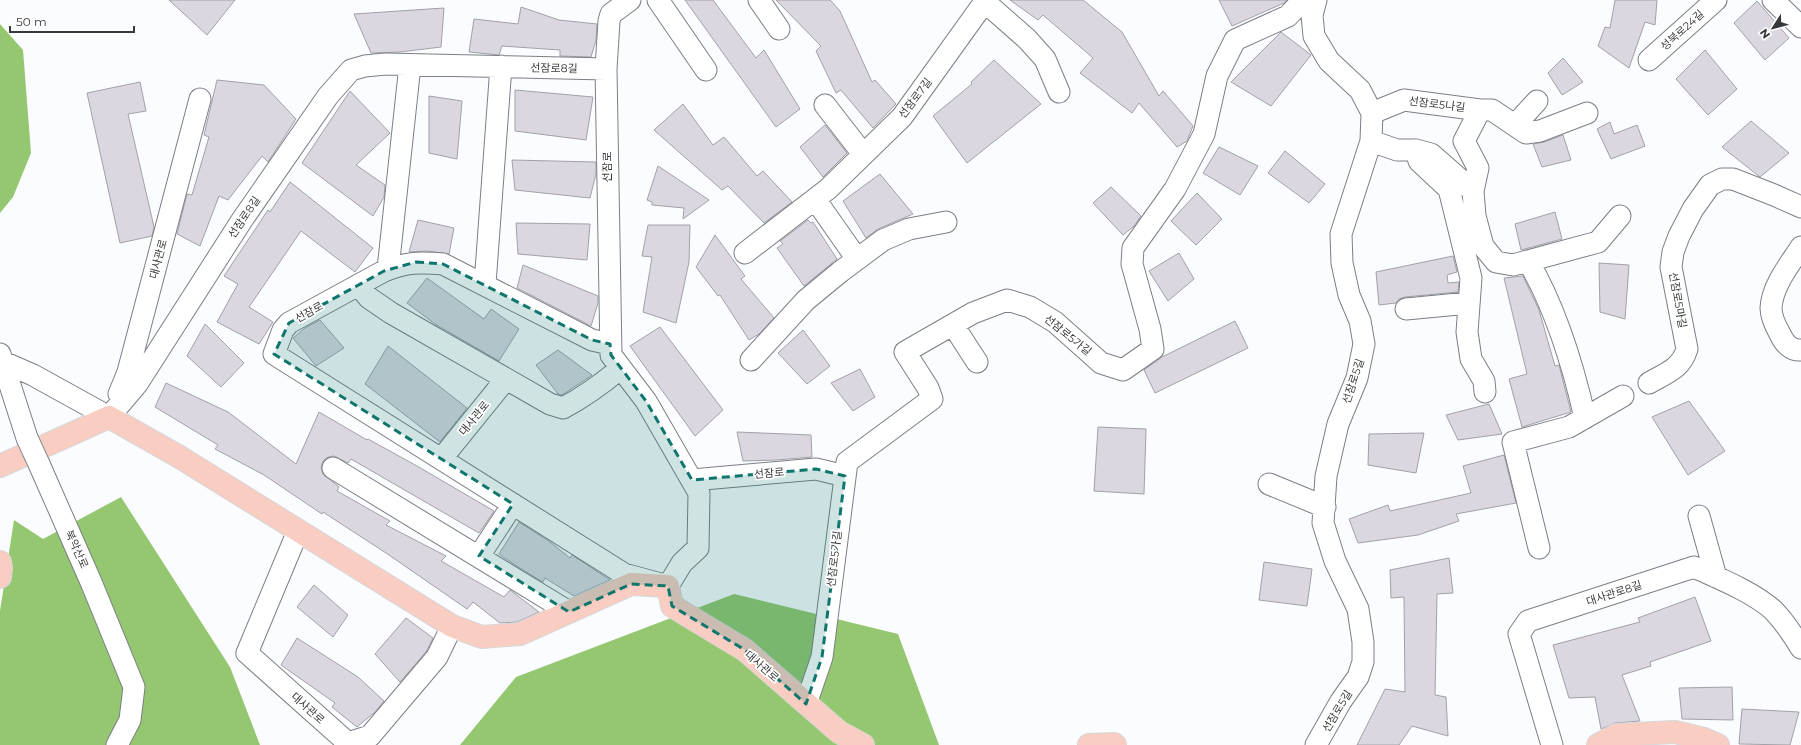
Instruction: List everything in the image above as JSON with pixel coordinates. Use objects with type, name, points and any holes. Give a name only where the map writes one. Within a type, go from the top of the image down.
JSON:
[{"type":"main road","points":[[0,466],[109,417],[178,456],[452,626],[482,637],[520,634],[631,584],[668,586]]},
{"type":"main road","points":[[0,562],[0,578]]},
{"type":"main road","name":"대사관로","points":[[668,586],[672,606],[745,650],[839,732],[863,745]]},
{"type":"main road","points":[[1598,745],[1616,735],[1666,739],[1704,739],[1718,745]]},
{"type":"main road","points":[[1089,745],[1115,745]]},
{"type":"street","name":"선잠로","points":[[630,0],[611,14],[609,21],[606,69],[610,344],[611,355],[646,401],[699,493],[698,548],[682,563],[668,586]]},
{"type":"street","points":[[658,0],[706,70]]},
{"type":"street","points":[[759,0],[779,29]]},
{"type":"street","name":"선잠로5가길","points":[[806,704],[822,657],[847,462],[932,398],[928,388],[905,352],[974,313],[1007,300],[1030,307],[1055,322],[1101,363],[1123,370],[1153,349],[1150,329],[1132,264],[1133,248],[1175,189],[1204,134],[1217,76],[1235,40],[1288,16],[1303,0]]},
{"type":"street","name":"선잠로5길","points":[[1316,0],[1312,15],[1314,36],[1329,61],[1360,90],[1372,113],[1372,141],[1341,234],[1342,263],[1349,295],[1360,321],[1364,344],[1356,378],[1338,424],[1326,476],[1323,523],[1335,561],[1358,610],[1363,642],[1363,662],[1358,678],[1341,701],[1316,745]]},
{"type":"street","name":"성북로24길","points":[[1649,60],[1716,0]]},
{"type":"street","points":[[1773,0],[1801,27]]},
{"type":"street","name":"선잠로7길","points":[[745,254],[828,190],[902,117],[986,1],[1045,58],[1059,92]]},
{"type":"street","name":"선잠로8길","points":[[109,417],[137,384],[242,220],[328,96],[351,70],[364,66],[410,65],[606,69]]},
{"type":"street","points":[[388,269],[410,65]]},
{"type":"street","points":[[485,284],[501,66]]},
{"type":"street","name":"대사관로","points":[[109,417],[128,372],[200,99]]},
{"type":"street","name":"선잠로5나길","points":[[1372,113],[1404,100],[1480,110],[1492,110],[1526,133],[1540,131],[1587,113]]},
{"type":"street","points":[[1515,125],[1537,101]]},
{"type":"street","points":[[825,105],[863,154]]},
{"type":"street","name":"선잠로5나길","points":[[1473,191],[1478,168],[1464,141],[1480,110]]},
{"type":"street","points":[[1372,141],[1397,150],[1416,150],[1431,154],[1473,191],[1475,216],[1483,246],[1496,262],[1513,265],[1598,242],[1620,216]]},
{"type":"street","points":[[1416,150],[1419,162],[1449,189],[1470,278],[1467,332],[1470,359],[1484,381],[1485,392]]},
{"type":"street","name":"선잠로5마길","points":[[1649,383],[1674,368],[1683,360],[1687,349],[1671,267],[1673,252],[1679,236],[1693,209],[1710,185],[1722,179],[1733,179],[1774,195],[1801,208]]},
{"type":"street","points":[[815,199],[857,259]]},
{"type":"street","points":[[751,360],[806,300],[883,240],[909,229],[946,222]]},
{"type":"street","points":[[1801,247],[1778,285],[1772,298],[1771,310],[1782,339],[1789,346],[1797,350],[1801,350]]},
{"type":"street","points":[[1528,261],[1539,279],[1554,317],[1577,385],[1585,418]]},
{"type":"street","name":"선잠로","points":[[442,458],[274,354],[283,330],[289,323],[388,269],[400,264],[416,262],[443,264],[485,284],[592,340],[610,344]]},
{"type":"street","points":[[358,285],[369,298],[391,312],[550,404],[563,408],[579,400],[602,384],[621,368]]},
{"type":"street","points":[[1406,309],[1469,303]]},
{"type":"street","points":[[953,325],[977,362]]},
{"type":"street","points":[[1,357],[109,417]]},
{"type":"street","name":"북악산로","points":[[1,357],[27,438],[91,582],[134,687],[130,720],[117,745]]},
{"type":"street","name":"대사관로","points":[[442,458],[506,379]]},
{"type":"street","points":[[1539,548],[1513,442],[1569,427],[1623,396]]},
{"type":"street","points":[[442,458],[624,574],[668,586]]},
{"type":"street","points":[[334,468],[569,612]]},
{"type":"street","name":"선잠로","points":[[692,480],[816,469],[845,476]]},
{"type":"street","points":[[1269,484],[1325,507]]},
{"type":"street","points":[[479,556],[513,504]]},
{"type":"street","points":[[1699,516],[1716,578]]},
{"type":"street","name":"대사관로","points":[[298,530],[247,653],[348,743],[370,736],[437,657],[452,626]]},
{"type":"street","name":"대사관로8길","points":[[1552,745],[1519,634],[1528,621],[1694,567],[1738,587],[1773,610],[1791,632],[1801,648]]},
{"type":"highlighted area","points":[[416,262],[443,264],[592,340],[610,344],[611,355],[646,401],[692,480],[816,469],[845,476],[822,657],[806,704],[745,650],[672,606],[668,586],[631,584],[569,612],[479,556],[513,504],[274,354],[289,323],[384,271]]},
{"type":"green space","points":[[0,24],[23,50],[31,153],[13,197],[0,213]]},
{"type":"green space","points":[[121,497],[230,667],[260,745],[0,745],[0,611],[14,520],[43,539]]},
{"type":"green space","points":[[734,594],[898,634],[939,745],[460,745],[516,677]]},
{"type":"building","points":[[169,0],[235,0],[207,35]]},
{"type":"building","points":[[685,0],[713,0],[756,58],[764,50],[800,109],[776,127]]},
{"type":"building","points":[[776,0],[830,0],[840,11],[872,82],[875,80],[896,104],[873,128],[841,90],[836,93],[816,51],[821,46]]},
{"type":"building","points":[[1010,0],[1083,0],[1122,32],[1159,96],[1163,91],[1193,126],[1187,141],[1177,147],[1139,103],[1132,113],[1080,73],[1093,58],[1043,15],[1038,20]]},
{"type":"building","points":[[1219,0],[1287,0],[1284,3],[1232,26]]},
{"type":"building","points":[[1615,0],[1657,0],[1655,25],[1645,22],[1629,68],[1598,46],[1605,27],[1610,28]]},
{"type":"building","points":[[1757,1],[1789,38],[1765,60],[1734,23]]},
{"type":"building","points":[[521,7],[559,20],[597,24],[596,40],[591,57],[560,56],[560,50],[502,46],[499,55],[469,52],[474,19],[518,24]]},
{"type":"building","points":[[444,8],[441,47],[400,52],[371,53],[354,14]]},
{"type":"building","points":[[1281,32],[1311,55],[1271,106],[1231,82]]},
{"type":"building","points":[[1705,50],[1737,89],[1708,115],[1676,79]]},
{"type":"building","points":[[1563,58],[1583,82],[1562,95],[1548,73]]},
{"type":"building","points":[[994,60],[1041,104],[967,163],[933,116],[972,84],[971,82]]},
{"type":"building","points":[[217,80],[264,85],[296,119],[268,162],[262,156],[228,200],[219,196],[200,246],[177,234],[187,194],[192,195],[209,137],[204,135]]},
{"type":"building","points":[[140,82],[146,111],[128,114],[154,227],[152,236],[120,243],[87,93]]},
{"type":"building","points":[[515,90],[593,97],[586,140],[515,131]]},
{"type":"building","points":[[350,91],[390,133],[356,165],[385,185],[384,197],[373,216],[302,163]]},
{"type":"building","points":[[429,96],[462,101],[457,159],[429,153]]},
{"type":"building","points":[[683,104],[713,145],[724,137],[757,176],[763,171],[792,202],[764,223],[728,186],[722,190],[654,130]]},
{"type":"building","points":[[1751,121],[1789,153],[1760,177],[1722,147]]},
{"type":"building","points":[[1610,122],[1614,134],[1637,125],[1645,146],[1611,159],[1597,129]]},
{"type":"building","points":[[825,125],[847,153],[823,177],[800,147]]},
{"type":"building","points":[[1563,135],[1571,160],[1542,167],[1533,144],[1544,142]]},
{"type":"building","points":[[1219,147],[1258,166],[1240,195],[1203,173]]},
{"type":"building","points":[[1285,151],[1325,184],[1309,203],[1268,173]]},
{"type":"building","points":[[512,160],[596,162],[596,174],[590,198],[515,190]]},
{"type":"building","points":[[658,166],[709,200],[683,219],[684,208],[652,205],[652,202],[647,200]]},
{"type":"building","points":[[880,174],[913,214],[878,229],[866,238],[843,201]]},
{"type":"building","points":[[290,182],[373,248],[355,272],[301,231],[249,307],[273,322],[259,344],[217,322],[238,284],[224,276],[268,210],[270,212]]},
{"type":"building","points":[[1111,187],[1141,216],[1134,226],[1123,235],[1093,203]]},
{"type":"building","points":[[1197,193],[1222,219],[1196,245],[1171,221]]},
{"type":"building","points":[[1555,212],[1562,239],[1521,250],[1515,224]]},
{"type":"building","points":[[418,220],[454,228],[449,254],[427,251],[409,252]]},
{"type":"building","points":[[808,220],[811,223],[813,222],[837,259],[804,286],[777,248],[783,244],[780,241]]},
{"type":"building","points":[[516,223],[590,224],[587,260],[518,254]]},
{"type":"building","points":[[648,225],[690,225],[689,262],[676,323],[643,312],[652,257],[642,256]]},
{"type":"building","points":[[715,235],[745,276],[741,279],[774,318],[759,334],[749,340],[720,295],[718,296],[696,267]]},
{"type":"building","points":[[1179,253],[1194,279],[1168,301],[1149,271]]},
{"type":"building","points":[[1453,256],[1457,272],[1447,275],[1448,283],[1459,282],[1458,292],[1405,297],[1399,299],[1396,303],[1379,305],[1376,272]]},
{"type":"building","points":[[1599,263],[1629,265],[1625,319],[1600,312]]},
{"type":"building","points":[[523,265],[598,296],[598,303],[591,326],[517,288]]},
{"type":"building","points":[[1523,276],[1539,310],[1555,366],[1559,365],[1571,412],[1522,427],[1509,379],[1527,374],[1504,278]]},
{"type":"building","points":[[427,278],[484,319],[491,309],[519,329],[499,361],[435,324],[407,303]]},
{"type":"building","points":[[320,320],[344,348],[316,366],[293,338],[305,328]]},
{"type":"building","points":[[1235,321],[1248,348],[1155,393],[1144,370],[1162,357]]},
{"type":"building","points":[[205,324],[244,363],[221,387],[187,356]]},
{"type":"building","points":[[660,327],[723,410],[695,436],[630,346]]},
{"type":"building","points":[[803,330],[830,366],[807,384],[778,353]]},
{"type":"building","points":[[388,346],[467,408],[440,442],[365,384]]},
{"type":"building","points":[[558,350],[592,375],[562,395],[558,394],[536,365]]},
{"type":"building","points":[[860,369],[875,397],[853,411],[831,383]]},
{"type":"building","points":[[166,383],[228,412],[296,464],[319,412],[367,440],[368,439],[417,466],[494,511],[479,533],[351,459],[348,463],[334,456],[328,457],[323,461],[321,467],[323,474],[339,487],[337,491],[390,521],[386,525],[446,556],[441,561],[504,597],[510,590],[539,612],[517,622],[500,623],[473,602],[467,609],[323,512],[322,514],[264,475],[215,449],[218,445],[155,407]]},
{"type":"building","points":[[1689,401],[1725,451],[1688,475],[1652,417]]},
{"type":"building","points":[[1489,404],[1502,434],[1458,440],[1446,415]]},
{"type":"building","points":[[1098,427],[1146,429],[1144,494],[1094,491]]},
{"type":"building","points":[[737,432],[811,435],[812,457],[743,461]]},
{"type":"building","points":[[1424,433],[1416,473],[1368,465],[1369,434]]},
{"type":"building","points":[[1504,455],[1516,503],[1456,514],[1459,521],[1418,535],[1358,543],[1349,519],[1388,505],[1390,511],[1471,493],[1463,466]]},
{"type":"building","points":[[519,522],[550,542],[570,558],[572,555],[610,580],[574,596],[545,578],[543,582],[523,570],[499,554]]},
{"type":"building","points":[[1449,558],[1453,593],[1437,594],[1435,695],[1446,697],[1448,736],[1412,726],[1399,745],[1357,745],[1385,689],[1405,692],[1404,597],[1391,598],[1390,570]]},
{"type":"building","points":[[1264,562],[1312,569],[1307,606],[1259,600]]},
{"type":"building","points":[[314,585],[348,615],[333,637],[297,607]]},
{"type":"building","points":[[1695,597],[1711,641],[1650,662],[1651,666],[1622,675],[1640,721],[1615,723],[1601,729],[1595,697],[1569,698],[1553,645],[1640,622],[1638,618]]},
{"type":"building","points":[[406,618],[433,638],[426,652],[400,682],[375,654]]},
{"type":"building","points":[[297,638],[358,677],[384,701],[375,712],[357,727],[332,707],[335,703],[281,665]]},
{"type":"building","points":[[1732,687],[1733,720],[1682,719],[1679,688]]},
{"type":"building","points":[[1742,709],[1799,712],[1790,745],[1739,744]]}]
